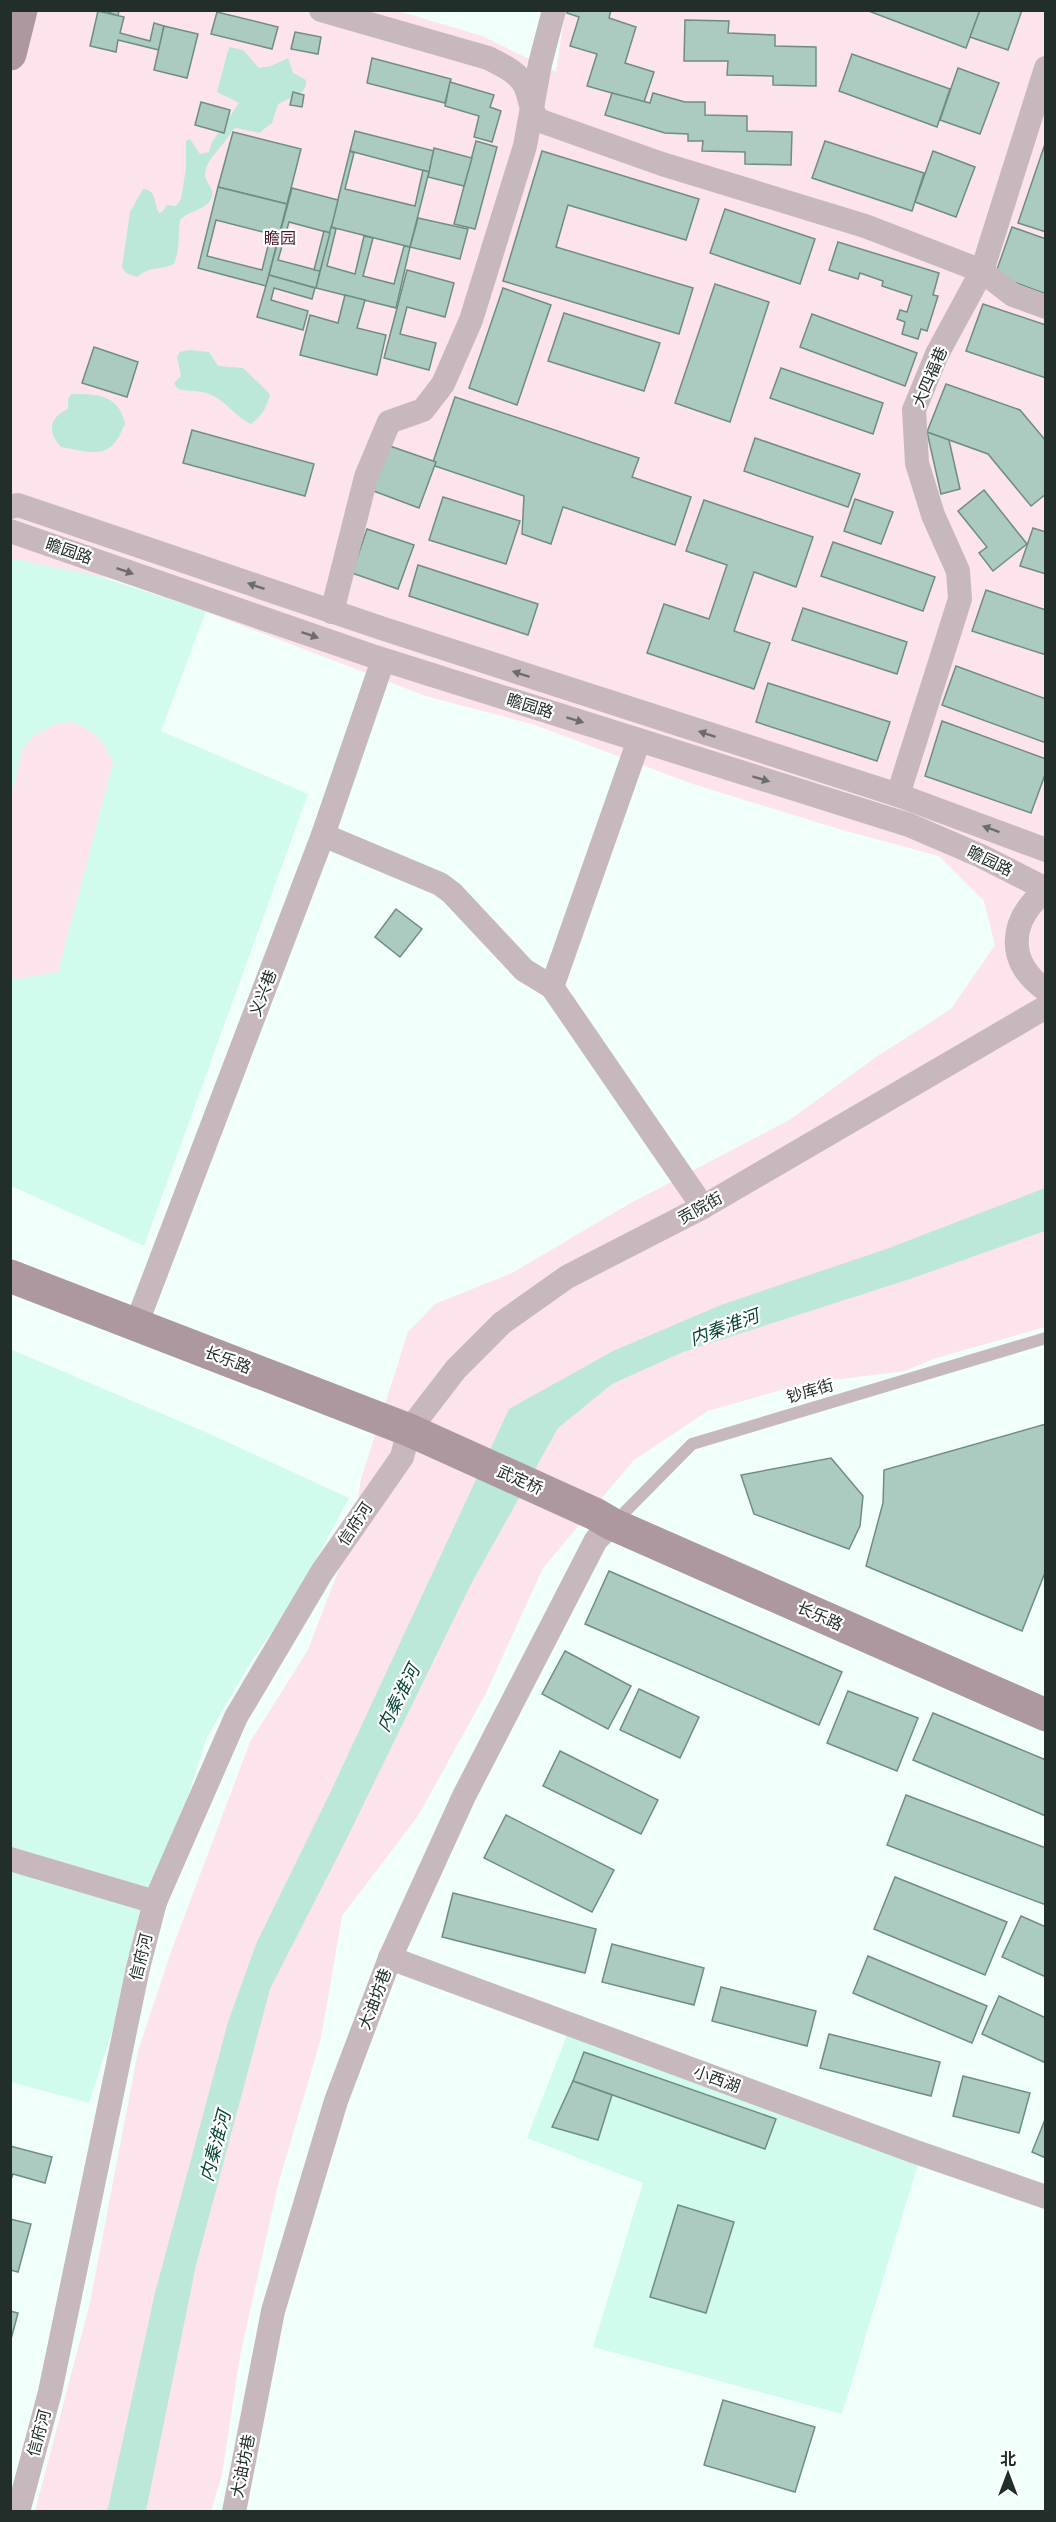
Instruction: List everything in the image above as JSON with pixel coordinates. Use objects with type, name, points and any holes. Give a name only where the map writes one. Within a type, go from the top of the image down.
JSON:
[{"type":"main road","points":[[10,54],[21,10]]},
{"type":"main road","name":"长乐路","points":[[10,1276],[136,1325],[405,1443],[445,1446]]},
{"type":"main road","name":"武定桥","points":[[445,1446],[604,1519]]},
{"type":"main road","name":"长乐路","points":[[604,1519],[1046,1715]]},
{"type":"street","points":[[321,10],[488,58],[513,71],[526,87],[532,112],[538,120],[662,164],[865,226],[982,271],[1013,295],[1046,307]]},
{"type":"street","points":[[332,612],[366,477],[389,422],[423,410],[443,384],[471,320],[525,146],[540,64],[554,10]]},
{"type":"street","name":"大四福巷","points":[[898,795],[960,599],[958,571],[933,514],[918,463],[914,410],[938,354],[982,271],[1046,68]]},
{"type":"street","name":"瞻园路","points":[[10,507],[18,505],[422,642],[898,795],[1045,850]]},
{"type":"street","name":"瞻园路","points":[[10,531],[379,659],[909,825],[981,856],[1046,890]]},
{"type":"street","points":[[379,659],[389,655],[394,647],[392,635],[384,629]]},
{"type":"street","points":[[412,669],[404,661],[404,651],[413,642],[422,642]]},
{"type":"street","name":"义兴巷","points":[[136,1325],[323,835],[379,659]]},
{"type":"street","points":[[552,987],[639,740]]},
{"type":"street","points":[[323,835],[440,884],[452,892],[524,970],[552,987],[703,1207]]},
{"type":"street","points":[[1046,890],[1031,902],[1020,920],[1016,939],[1020,959],[1029,976],[1046,990]]},
{"type":"street","name":"贡院街","points":[[405,1443],[456,1369],[502,1323],[567,1277],[703,1207],[1046,1007]]},
{"type":"street","name":"信府河","points":[[18,2511],[50,2392],[138,1968],[155,1902],[236,1717],[322,1572],[405,1443]]},
{"type":"street","name":"大油坊巷","points":[[234,2511],[273,2311],[336,2101],[390,1958],[464,1796],[596,1540],[604,1519]]},
{"type":"street","points":[[10,1859],[155,1902]]},
{"type":"street","name":"小西湖","points":[[390,1958],[913,2151],[1046,2197]]},
{"type":"lane","name":"钞库街","points":[[604,1519],[692,1444],[1046,1338]]},
{"type":"shaded area","points":[[11,548],[206,611],[161,731],[308,794],[144,1246],[11,1186]]},
{"type":"shaded area","points":[[10,1349],[210,1434],[349,1498],[295,1599],[252,1660],[207,1737],[89,2103],[11,2082]]},
{"type":"shaded area","points":[[567,2035],[918,2164],[842,2414],[593,2347],[643,2183],[527,2138]]},
{"type":"green space","name":"瞻园","points":[[28,11],[398,11],[482,36],[556,72],[565,11],[1045,11],[1045,1327],[933,1359],[905,1371],[802,1384],[708,1411],[634,1460],[543,1568],[485,1695],[418,1816],[342,1916],[321,2038],[278,2185],[240,2356],[222,2475],[211,2511],[35,2511],[90,2303],[138,2051],[171,1952],[250,1742],[308,1650],[352,1535],[361,1479],[408,1332],[435,1304],[512,1273],[629,1204],[791,1119],[876,1057],[951,1009],[995,945],[984,901],[939,856],[842,830],[693,784],[535,725],[426,696],[131,583],[11,558],[10,47]]},
{"type":"green space","points":[[72,722],[97,737],[106,748],[113,763],[58,972],[16,979],[10,977],[11,797],[23,749],[32,737],[55,724]]},
{"type":"water","points":[[229,47],[243,50],[259,68],[271,66],[288,58],[293,73],[306,80],[306,86],[302,92],[278,104],[272,123],[259,133],[233,129],[210,161],[205,172],[212,192],[211,199],[206,205],[180,220],[178,248],[174,264],[151,269],[137,277],[126,273],[122,267],[130,212],[143,189],[153,194],[159,213],[167,205],[176,206],[181,199],[186,168],[186,141],[190,139],[200,154],[209,152],[212,142],[239,103],[217,92]]},
{"type":"water","points":[[189,350],[209,352],[218,366],[243,368],[270,394],[266,407],[258,418],[251,424],[215,397],[177,388],[174,383],[181,376],[177,357],[180,352]]},
{"type":"water","points":[[71,394],[89,394],[105,398],[112,401],[122,413],[125,423],[120,435],[108,449],[92,452],[61,447],[54,436],[52,425],[57,416],[68,409],[68,399]]},
{"type":"water","name":"内秦淮河","points":[[1045,1188],[1045,1231],[913,1278],[683,1352],[612,1384],[558,1428],[471,1584],[346,1840],[270,1989],[196,2265],[146,2511],[107,2512],[155,2293],[228,2022],[256,1944],[331,1791],[509,1409],[613,1351],[721,1305],[889,1248]]},
{"type":"building","points":[[103,10],[119,10],[118,16]]},
{"type":"building","points":[[568,10],[611,10],[609,18],[636,27],[625,63],[654,72],[644,102],[587,86],[597,54],[570,46],[579,17],[567,13]]},
{"type":"building","points":[[866,10],[980,10],[966,48]]},
{"type":"building","points":[[980,10],[1022,10],[1008,50],[970,37]]},
{"type":"building","points":[[98,11],[124,17],[120,33],[150,41],[154,23],[164,26],[159,50],[118,40],[116,52],[90,46]]},
{"type":"building","points":[[217,12],[278,27],[272,49],[211,34]]},
{"type":"building","points":[[685,20],[729,21],[728,33],[775,35],[775,46],[816,47],[816,86],[773,85],[773,76],[727,75],[728,61],[684,61]]},
{"type":"building","points":[[164,26],[198,34],[187,78],[154,70]]},
{"type":"building","points":[[295,32],[321,37],[318,54],[291,49]]},
{"type":"building","points":[[852,54],[950,89],[937,127],[839,91]]},
{"type":"building","points":[[372,58],[451,79],[445,103],[367,83]]},
{"type":"building","points":[[958,68],[999,83],[980,134],[940,120]]},
{"type":"building","points":[[450,82],[494,95],[490,107],[501,111],[492,142],[474,137],[479,116],[445,106]]},
{"type":"building","points":[[293,92],[304,95],[302,107],[290,105]]},
{"type":"building","points":[[612,93],[650,103],[653,93],[685,102],[705,102],[705,115],[747,116],[747,131],[792,132],[791,165],[745,164],[745,152],[702,151],[703,141],[688,141],[688,134],[665,133],[605,115]]},
{"type":"building","points":[[201,102],[230,110],[224,133],[195,125]]},
{"type":"building","points":[[355,131],[434,151],[429,172],[350,151]]},
{"type":"building","points":[[233,132],[301,149],[287,204],[218,187]]},
{"type":"building","points":[[476,141],[497,147],[475,229],[454,224]]},
{"type":"building","points":[[825,141],[924,173],[912,211],[812,178]]},
{"type":"building","points":[[1046,141],[1046,232],[1018,223]]},
{"type":"building","points":[[434,148],[472,158],[464,186],[428,177]]},
{"type":"building","points":[[350,151],[354,153],[345,189],[415,206],[423,170],[429,172],[410,247],[331,227]]},
{"type":"building","points":[[542,151],[699,199],[686,240],[568,205],[556,247],[693,288],[679,334],[503,281]]},
{"type":"building","points":[[933,151],[975,167],[956,217],[915,202]]},
{"type":"building","points":[[218,187],[287,204],[266,286],[198,268]],"holes":[[[216,220],[271,234],[262,270],[207,256]]]},
{"type":"building","points":[[292,188],[338,200],[330,233],[289,222],[278,260],[320,271],[316,288],[269,275]]},
{"type":"building","points":[[725,209],[815,239],[800,284],[710,253]]},
{"type":"building","points":[[418,218],[468,229],[460,259],[410,247]]},
{"type":"building","points":[[331,227],[336,229],[327,266],[355,274],[364,236],[373,238],[363,276],[394,284],[404,246],[410,247],[396,308],[316,288]]},
{"type":"building","points":[[1012,227],[1046,239],[1046,294],[995,275]]},
{"type":"building","points":[[324,231],[330,233],[320,271],[314,270]]},
{"type":"building","points":[[838,242],[939,273],[933,295],[938,296],[927,331],[921,329],[918,339],[902,334],[905,322],[897,319],[900,310],[907,312],[912,296],[882,286],[883,281],[860,273],[858,279],[829,270]]},
{"type":"building","points":[[407,270],[454,283],[445,317],[407,307],[400,334],[436,343],[429,370],[384,358]]},
{"type":"building","points":[[269,275],[315,288],[312,299],[274,288],[271,300],[308,311],[303,330],[257,317]]},
{"type":"building","points":[[715,284],[769,302],[730,422],[675,403]]},
{"type":"building","points":[[503,288],[551,305],[517,405],[469,388]]},
{"type":"building","points":[[345,295],[365,300],[357,328],[386,335],[377,375],[300,355],[310,315],[338,323]]},
{"type":"building","points":[[983,304],[1046,325],[1046,378],[966,351]]},
{"type":"building","points":[[564,313],[660,343],[644,391],[548,361]]},
{"type":"building","points":[[812,314],[917,353],[905,386],[800,347]]},
{"type":"building","points":[[94,347],[138,362],[127,397],[82,383]]},
{"type":"building","points":[[781,368],[883,403],[873,434],[770,398]]},
{"type":"building","points":[[946,384],[1020,410],[1046,441],[1046,494],[1031,506],[988,454],[927,432]]},
{"type":"building","points":[[455,397],[639,458],[632,477],[691,497],[675,545],[563,507],[551,544],[522,534],[524,496],[432,465]]},
{"type":"building","points":[[192,430],[314,464],[305,496],[183,463]]},
{"type":"building","points":[[927,432],[949,440],[960,489],[941,494]]},
{"type":"building","points":[[755,438],[860,474],[848,507],[744,471]]},
{"type":"building","points":[[387,445],[436,462],[419,508],[371,490]]},
{"type":"building","points":[[984,490],[1027,544],[993,571],[979,553],[987,547],[958,511]]},
{"type":"building","points":[[443,497],[520,521],[506,564],[429,540]]},
{"type":"building","points":[[855,499],[893,512],[881,544],[844,531]]},
{"type":"building","points":[[704,500],[813,537],[796,587],[754,572],[734,631],[770,643],[754,689],[647,653],[664,604],[709,619],[727,565],[686,551]]},
{"type":"building","points":[[1033,528],[1046,532],[1046,574],[1020,566]]},
{"type":"building","points":[[367,529],[414,545],[398,589],[352,573]]},
{"type":"building","points":[[833,542],[935,577],[923,611],[821,576]]},
{"type":"building","points":[[418,565],[538,604],[528,635],[409,596]]},
{"type":"building","points":[[986,590],[1046,610],[1046,655],[972,631]]},
{"type":"building","points":[[803,608],[907,642],[897,674],[792,640]]},
{"type":"building","points":[[956,666],[1046,699],[1046,743],[942,705]]},
{"type":"building","points":[[768,683],[890,722],[877,761],[756,722]]},
{"type":"building","points":[[942,721],[1046,759],[1046,772],[1031,813],[925,776]]},
{"type":"building","points":[[396,909],[422,929],[400,957],[375,937]]},
{"type":"building","points":[[1046,1424],[1046,1570],[1022,1631],[866,1566],[883,1503],[884,1470]]},
{"type":"building","points":[[831,1458],[863,1496],[860,1526],[849,1549],[754,1514],[741,1475]]},
{"type":"building","points":[[609,1571],[842,1672],[819,1725],[585,1624]]},
{"type":"building","points":[[565,1651],[631,1686],[608,1729],[542,1694]]},
{"type":"building","points":[[639,1689],[699,1717],[680,1758],[620,1730]]},
{"type":"building","points":[[848,1691],[918,1718],[897,1771],[827,1743]]},
{"type":"building","points":[[933,1713],[1046,1760],[1046,1816],[913,1760]]},
{"type":"building","points":[[560,1751],[658,1800],[641,1834],[543,1786]]},
{"type":"building","points":[[906,1795],[1046,1848],[1046,1905],[887,1845]]},
{"type":"building","points":[[506,1815],[614,1870],[592,1912],[484,1858]]},
{"type":"building","points":[[895,1877],[1007,1922],[985,1975],[874,1929]]},
{"type":"building","points":[[453,1893],[596,1929],[585,1973],[442,1937]]},
{"type":"building","points":[[1021,1916],[1046,1927],[1046,1977],[1002,1957]]},
{"type":"building","points":[[612,1944],[704,1968],[694,2005],[602,1982]]},
{"type":"building","points":[[868,1956],[987,2006],[972,2043],[853,1993]]},
{"type":"building","points":[[721,1987],[816,2011],[807,2046],[712,2021]]},
{"type":"building","points":[[999,1996],[1046,2018],[1046,2063],[982,2034]]},
{"type":"building","points":[[829,2034],[940,2062],[931,2096],[820,2068]]},
{"type":"building","points":[[584,2052],[776,2119],[765,2149],[573,2081]]},
{"type":"building","points":[[963,2076],[1030,2093],[1019,2133],[953,2116]]},
{"type":"building","points":[[573,2081],[612,2095],[598,2140],[552,2127]]},
{"type":"building","points":[[1046,2117],[1046,2158],[1032,2152]]},
{"type":"building","points":[[10,2146],[52,2157],[45,2183],[13,2174],[10,2182]]},
{"type":"building","points":[[678,2205],[734,2222],[706,2313],[650,2297]]},
{"type":"building","points":[[10,2219],[31,2224],[18,2272],[10,2270]]},
{"type":"building","points":[[10,2311],[18,2313],[10,2343]]},
{"type":"building","points":[[723,2400],[815,2427],[795,2492],[704,2465]]}]
